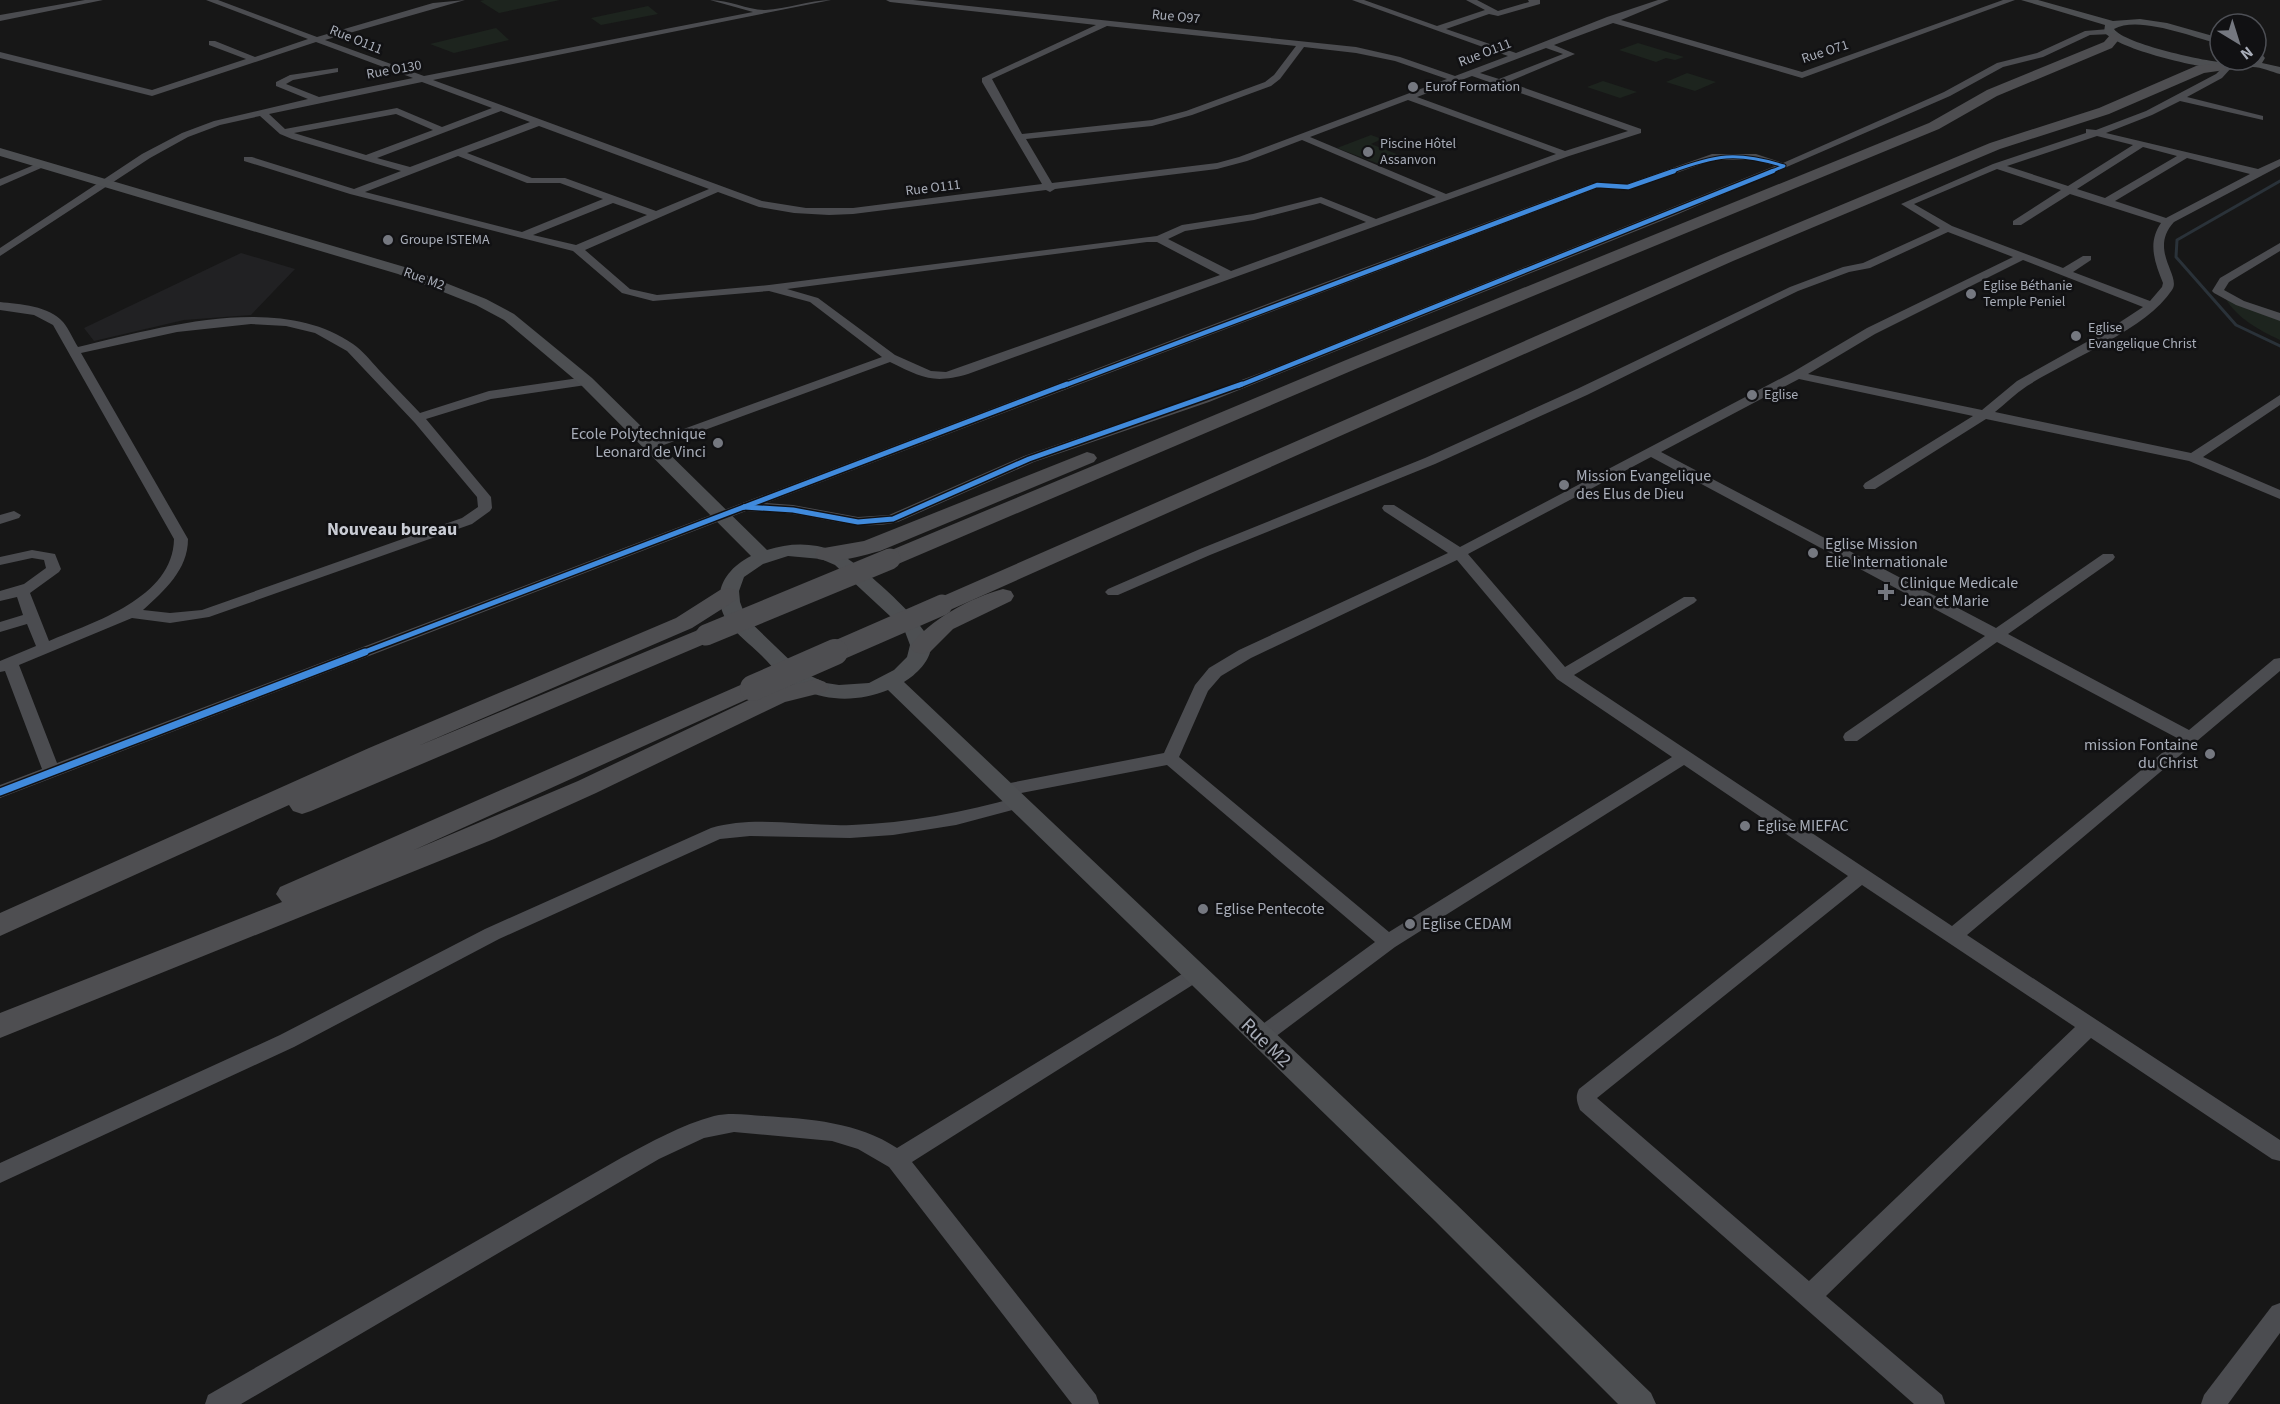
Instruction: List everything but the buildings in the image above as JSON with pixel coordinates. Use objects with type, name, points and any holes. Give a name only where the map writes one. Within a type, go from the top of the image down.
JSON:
[{"type":"highway","points":[[0,927],[361,781],[1352,364],[1934,126],[1992,93],[2108,45],[2112,31]]},
{"type":"highway","points":[[0,1024],[942,604],[1727,258],[1985,151],[2104,111],[2201,69],[2208,68]]},
{"type":"highway","points":[[826,554],[849,552],[872,546],[1107,450],[1352,364]]},
{"type":"highway","points":[[922,647],[945,624],[974,609],[1203,506],[1406,400]]},
{"type":"highway","points":[[0,927],[378,753],[684,622],[728,595]]},
{"type":"highway","points":[[0,1024],[485,832],[587,787],[778,696],[817,687]]},
{"type":"main road","points":[[2026,0],[2208,62]]},
{"type":"main road","points":[[2112,31],[2126,22],[2157,25],[2208,38]]},
{"type":"main road","name":"Rue M2","points":[[0,152],[404,271],[438,283],[508,317],[585,381],[762,556]]},
{"type":"main road","points":[[802,550],[826,554],[842,561],[919,635],[922,647],[916,661],[892,682],[861,691],[834,692],[817,687],[796,678],[735,618],[728,595],[733,577],[746,566],[762,556],[802,550]]},
{"type":"main road","name":"Rue M2","points":[[892,682],[1445,1212],[1640,1404]]},
{"type":"street","points":[[0,18],[99,0]]},
{"type":"street","name":"Rue O111","points":[[210,0],[717,189],[769,206],[820,213],[1050,189],[1217,166],[1302,137],[1665,0]]},
{"type":"street","points":[[0,56],[146,93],[160,92],[318,39],[444,1],[461,0]]},
{"type":"street","points":[[714,0],[764,12]]},
{"type":"street","name":"Rue O130","points":[[0,253],[104,184],[185,135],[217,123],[317,100],[827,0]]},
{"type":"street","name":"Rue O97","points":[[890,0],[1105,24],[1288,39],[1302,44],[1376,54],[1455,79]]},
{"type":"street","points":[[1356,0],[1516,56]]},
{"type":"street","points":[[1470,0],[1489,8],[1489,11]]},
{"type":"street","points":[[1436,29],[1489,11],[1498,14],[1537,2],[1532,0]]},
{"type":"street","name":"Rue O71","points":[[1610,19],[1802,75],[2011,0]]},
{"type":"street","points":[[1050,189],[987,82],[987,78],[1105,24]]},
{"type":"street","points":[[744,507],[798,510],[849,522],[876,523],[893,519],[1029,459],[1275,372],[1672,213],[1947,94],[2000,65],[2040,55],[2088,33],[2112,31]]},
{"type":"street","points":[[212,43],[253,59]]},
{"type":"street","points":[[1020,137],[1142,125],[1189,113],[1268,84],[1278,77],[1302,44]]},
{"type":"street","points":[[1502,82],[1571,54],[1546,45]]},
{"type":"street","points":[[317,100],[279,84],[297,76],[335,70]]},
{"type":"street","points":[[2152,306],[1948,228],[1906,204],[1997,166],[2149,112],[2219,76],[2221,72]]},
{"type":"street","points":[[769,288],[814,300],[891,358],[929,375],[946,376],[1565,154],[1638,131],[1472,73]]},
{"type":"street","points":[[1409,97],[1565,154]]},
{"type":"street","points":[[2179,98],[2260,117]]},
{"type":"street","points":[[369,157],[501,108]]},
{"type":"street","points":[[284,132],[396,111],[442,130]]},
{"type":"street","points":[[261,112],[284,132],[302,140],[369,157],[412,171]]},
{"type":"street","points":[[354,192],[540,122]]},
{"type":"street","points":[[2092,132],[2260,173]]},
{"type":"street","points":[[1302,137],[1445,197]]},
{"type":"street","points":[[2017,223],[2141,144]]},
{"type":"street","points":[[459,153],[531,182],[561,180],[656,215]]},
{"type":"street","points":[[2106,202],[2128,192],[2185,155]]},
{"type":"street","points":[[0,792],[1414,251],[1597,185],[1628,187],[1712,157],[1756,157],[1785,166]]},
{"type":"street","points":[[248,159],[354,192],[577,249],[616,285],[638,296],[679,298],[1159,239],[1182,228],[1254,218],[1310,201],[1321,200],[1374,222]]},
{"type":"street","points":[[1870,486],[1986,413],[2021,384],[2112,333],[2152,306],[2169,283],[2158,250],[2158,236],[2167,222],[2280,162]]},
{"type":"street","points":[[0,183],[43,165]]},
{"type":"street","points":[[1997,166],[2167,222]]},
{"type":"street","points":[[577,249],[717,189]]},
{"type":"street","points":[[520,236],[613,198]]},
{"type":"street","points":[[1113,592],[1441,456],[1582,392],[1794,289],[1847,268],[1866,266],[1948,228]]},
{"type":"street","points":[[1159,239],[1230,275]]},
{"type":"street","points":[[2280,246],[2224,280],[2218,291],[2240,303],[2280,316]]},
{"type":"street","points":[[1170,758],[1201,689],[1215,672],[1245,654],[1460,553],[1653,453],[1797,375],[1881,326],[2021,257]]},
{"type":"street","points":[[2063,273],[2087,258]]},
{"type":"street","points":[[814,300],[828,280]]},
{"type":"street","points":[[0,306],[47,314],[58,322],[180,539],[181,551],[173,570],[130,613],[5,665],[51,772]]},
{"type":"street","points":[[76,351],[178,328],[231,321],[278,323],[319,330],[348,345],[419,417],[484,497],[485,508],[467,521],[204,615],[170,618],[130,613]]},
{"type":"street","points":[[650,446],[891,358]]},
{"type":"street","points":[[1797,375],[2193,458],[2280,495]]},
{"type":"street","points":[[419,417],[489,395],[585,381]]},
{"type":"street","points":[[2193,458],[2280,399]]},
{"type":"street","points":[[1653,453],[2189,737]]},
{"type":"street","points":[[1389,508],[1460,553],[1563,675],[1683,758],[2280,1152]]},
{"type":"street","points":[[0,561],[13,556],[32,554],[50,557],[54,569],[40,583],[22,591],[0,596]]},
{"type":"street","points":[[1851,737],[2109,557]]},
{"type":"street","points":[[22,591],[45,650]]},
{"type":"street","points":[[1563,675],[1689,600]]},
{"type":"street","points":[[0,627],[32,617]]},
{"type":"street","points":[[1953,936],[2189,737],[2279,665]]},
{"type":"street","points":[[0,1173],[287,1041],[492,934],[717,833],[744,828],[850,831],[953,820],[1011,797],[1170,758]]},
{"type":"street","points":[[1170,758],[1388,942]]},
{"type":"street","points":[[1260,1037],[1388,942],[1683,758]]},
{"type":"street","points":[[1861,876],[1586,1095],[1588,1104],[1933,1404]]},
{"type":"street","points":[[897,1160],[1195,974]]},
{"type":"street","points":[[1809,1297],[2088,1027]]},
{"type":"street","points":[[217,1404],[628,1165],[686,1135],[726,1123],[796,1126],[843,1134],[880,1148],[897,1160],[1088,1404]]},
{"type":"street","points":[[2212,1404],[2280,1314]]},
{"type":"shaded area","points":[[560,0],[499,13],[480,1]]},
{"type":"shaded area","points":[[648,6],[658,14],[601,25],[591,18]]},
{"type":"shaded area","points":[[496,28],[509,40],[454,53],[430,44]]},
{"type":"shaded area","points":[[1638,43],[1684,57],[1675,60],[1666,58],[1656,62],[1619,50]]},
{"type":"shaded area","points":[[1687,73],[1716,82],[1695,91],[1666,82]]},
{"type":"shaded area","points":[[1603,81],[1637,92],[1620,98],[1587,87]]},
{"type":"shaded area","name":"Piscine Hôtel Assanvon","points":[[1371,135],[1382,139],[1371,144],[1399,155],[1379,164],[1337,148]]},
{"type":"shaded area","points":[[241,253],[295,269],[251,315],[184,320],[94,341],[84,328]]},
{"type":"shaded area","points":[[2225,298],[2280,318],[2280,340],[2243,318]]},
{"type":"waterway","points":[[2280,181],[2177,240],[2176,257],[2236,325],[2280,346]]},
{"type":"cycle path","points":[[0,792],[621,554],[745,507],[870,459],[1295,297],[1597,185],[1628,187],[1712,157],[1756,157],[1784,166],[1285,368],[1204,399],[1029,459],[893,519],[858,522],[779,508],[772,508],[751,507],[744,507]]},
{"type":"place","name":"Eurof Formation","points":[[1413,87]]},
{"type":"place","name":"Piscine Hôtel Assanvon","points":[[1368,152]]},
{"type":"place","name":"Groupe ISTEMA","points":[[388,240]]},
{"type":"place","name":"Eglise Béthanie Temple Peniel","points":[[1971,294]]},
{"type":"place","name":"Eglise Evangelique Christ","points":[[2076,336]]},
{"type":"place","name":"Eglise","points":[[1752,395]]},
{"type":"place","name":"Ecole Polytechnique Leonard de Vinci","points":[[718,443]]},
{"type":"place","name":"Mission Evangelique des Elus de Dieu","points":[[1564,485]]},
{"type":"place","name":"Eglise Mission Elie Internationale","points":[[1813,553]]},
{"type":"place","name":"Clinique Medicale Jean et Marie","points":[[1886,592]]},
{"type":"place","name":"mission Fontaine du Christ","points":[[2210,754]]},
{"type":"place","name":"Eglise MIEFAC","points":[[1745,826]]},
{"type":"place","name":"Eglise Pentecote","points":[[1203,909]]},
{"type":"place","name":"Eglise CEDAM","points":[[1410,924]]},
{"type":"district","name":"Nouveau bureau","points":[[392,529]]}]
